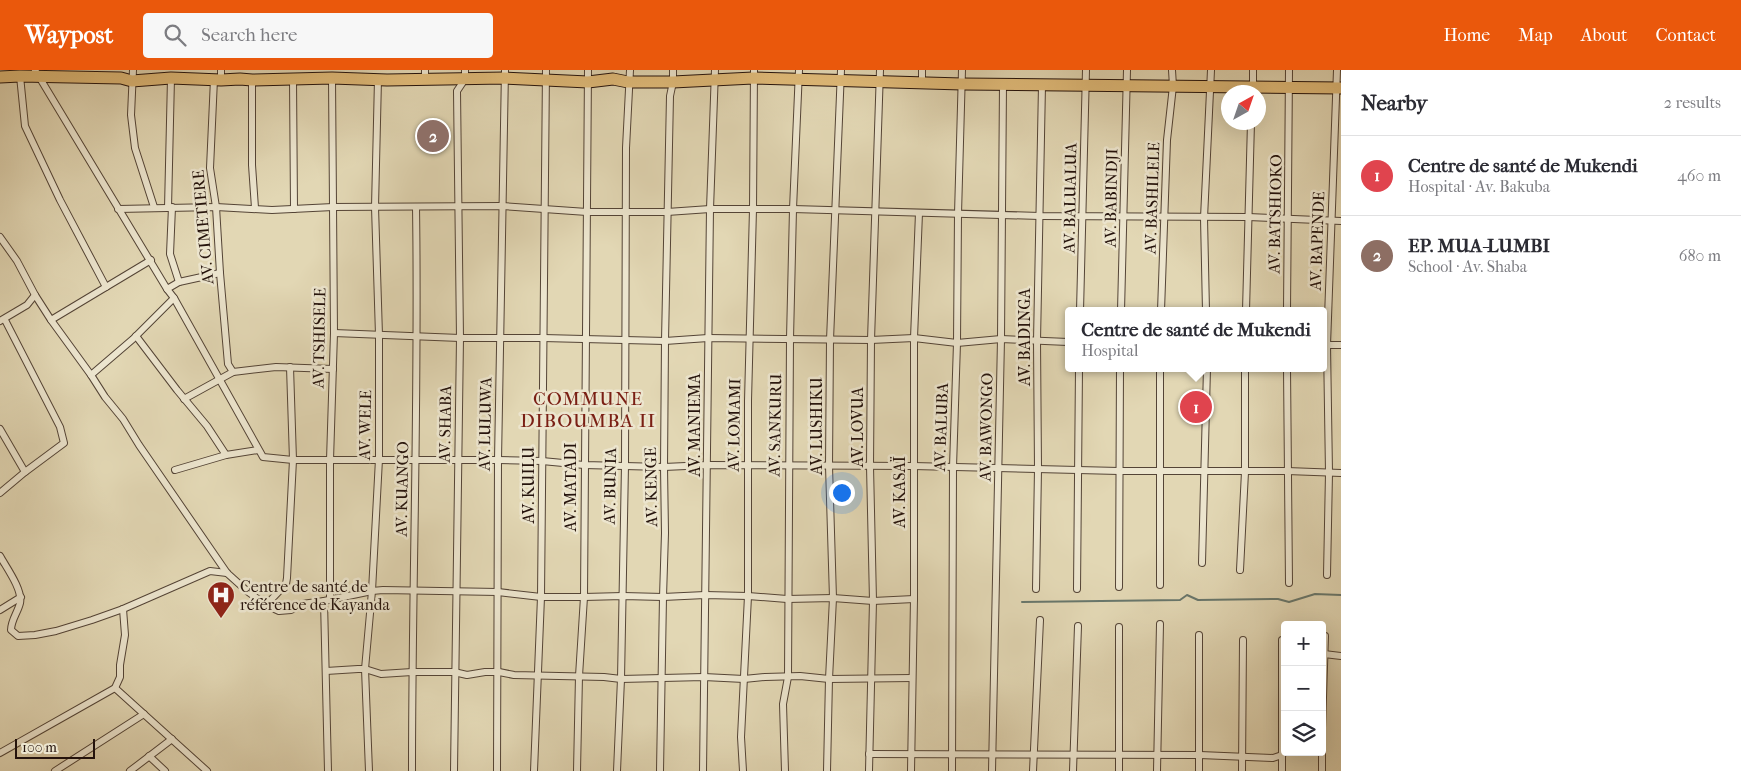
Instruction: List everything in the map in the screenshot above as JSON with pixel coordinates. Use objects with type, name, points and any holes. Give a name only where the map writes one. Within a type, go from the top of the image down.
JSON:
[{"type":"highway","points":[[0,77],[37,74],[100,74],[121,78],[133,75],[175,75],[240,78],[300,76],[332,78],[346,74],[384,77],[425,74],[504,74],[545,75],[588,82],[613,79],[628,82],[673,82],[715,75],[754,74],[841,76],[880,83],[1173,86],[1221,88]]},
{"type":"highway","points":[[1266,89],[1290,87],[1339,88]]},
{"type":"street","name":"AV. MATADI","points":[[577,771],[579,676],[584,597],[588,70]]},
{"type":"street","name":"AV. BUNIA","points":[[617,771],[623,596],[626,148],[630,70]]},
{"type":"street","name":"AV. KENGE","points":[[660,771],[666,533],[664,467],[667,212],[670,96],[673,70]]},
{"type":"street","name":"AV. LOVUA","points":[[869,771],[873,601],[870,466],[871,340],[880,70]]},
{"type":"street","points":[[922,70],[922,83]]},
{"type":"street","name":"AV. BALUBA","points":[[952,771],[953,467],[962,70]]},
{"type":"street","name":"AV. BALUALUA","points":[[1080,307],[1086,70]]},
{"type":"street","name":"AV. BABINDJI","points":[[1121,307],[1127,70]]},
{"type":"street","name":"AV. BASHILELE","points":[[1161,307],[1167,140],[1173,86],[1172,70]]},
{"type":"street","points":[[1206,307],[1204,218],[1211,70]]},
{"type":"street","points":[[1253,70],[1253,85]]},
{"type":"street","name":"AV. BATSHIOKO","points":[[1287,307],[1289,70]]},
{"type":"street","name":"AV. BAPENDE","points":[[1327,324],[1339,88],[1337,70]]},
{"type":"street","points":[[37,74],[151,260],[167,290],[174,298],[263,457],[293,460],[542,461],[584,465],[664,467],[708,465],[913,466],[1160,472],[1287,471],[1341,473]]},
{"type":"street","name":"AV. SHABA","points":[[454,771],[460,338],[457,91],[465,74]]},
{"type":"street","name":"AV. LULUWA","points":[[497,771],[498,460],[504,74]]},
{"type":"street","name":"AV. LOMAMI","points":[[743,771],[741,737],[748,596],[748,466],[754,209],[754,74]]},
{"type":"street","points":[[133,75],[131,115],[135,148],[154,207]]},
{"type":"street","points":[[175,75],[170,254],[179,282]]},
{"type":"street","name":"AV. KUILU","points":[[534,771],[541,597],[545,75]]},
{"type":"street","name":"AV. MANIEMA","points":[[703,771],[710,209],[715,75]]},
{"type":"street","name":"AV. SANKURU","points":[[785,771],[783,704],[788,677],[790,339],[799,75]]},
{"type":"street","points":[[20,76],[25,126],[60,200],[106,287]]},
{"type":"street","points":[[294,209],[300,76]]},
{"type":"street","name":"AV. LUSHIKU","points":[[827,771],[833,598],[830,340],[841,76]]},
{"type":"street","name":"AV. CIMETIERE","points":[[219,77],[210,168],[216,206],[228,364],[233,372]]},
{"type":"street","points":[[255,208],[252,165],[259,77]]},
{"type":"street","name":"AV. WELE","points":[[369,771],[366,669],[379,459],[379,334],[375,207],[384,77]]},
{"type":"street","name":"AV. TSHISELE","points":[[328,771],[326,670],[334,333],[332,78]]},
{"type":"street","name":"AV. BAWONGO","points":[[992,771],[999,468],[1003,84]]},
{"type":"street","name":"AV. BADINGA","points":[[1036,589],[1038,469],[1037,340],[1042,85]]},
{"type":"street","points":[[1246,307],[1252,130]]},
{"type":"street","points":[[118,209],[216,206],[294,209],[502,206],[587,212],[754,209],[1040,216],[1248,217],[1341,220]]},
{"type":"street","name":"AV. KUANGO","points":[[412,771],[418,336],[416,207]]},
{"type":"street","name":"AV. KASAÏ","points":[[911,771],[914,599],[914,338],[919,213]]},
{"type":"street","points":[[0,237],[17,261],[51,320],[105,397],[123,419],[227,573],[247,591],[272,608],[285,611],[302,604],[372,591],[498,592],[541,597],[705,595],[787,599],[833,598],[873,601],[914,599]]},
{"type":"street","points":[[51,320],[151,260]]},
{"type":"street","points":[[167,290],[179,282],[220,273]]},
{"type":"street","points":[[0,493],[64,443],[60,427],[2,321],[27,305],[35,295]]},
{"type":"street","points":[[91,375],[136,336],[174,298]]},
{"type":"street","points":[[334,333],[460,338],[500,337],[665,341],[708,338],[830,340],[914,338],[957,343],[1001,339],[1065,342]]},
{"type":"street","points":[[136,336],[207,426],[226,455]]},
{"type":"street","points":[[1327,345],[1341,345]]},
{"type":"street","points":[[184,399],[233,372],[276,367],[333,369]]},
{"type":"street","points":[[266,605],[286,584],[288,578],[293,460],[290,367]]},
{"type":"street","points":[[1077,589],[1079,372]]},
{"type":"street","points":[[1118,587],[1120,372]]},
{"type":"street","points":[[1160,372],[1160,584]]},
{"type":"street","points":[[1202,563],[1207,372]]},
{"type":"street","points":[[1240,570],[1245,472],[1245,372]]},
{"type":"street","points":[[1287,372],[1289,583]]},
{"type":"street","name":"AV. BAPENDE","points":[[1327,372],[1329,473],[1327,575]]},
{"type":"street","points":[[0,428],[25,472]]},
{"type":"street","points":[[175,470],[226,455],[258,450]]},
{"type":"street","points":[[0,556],[21,597],[18,610],[11,625],[11,630],[18,636],[56,631],[123,609],[210,571],[227,573]]},
{"type":"street","points":[[0,610],[21,597]]},
{"type":"street","points":[[0,753],[115,688],[120,677],[125,635],[123,609]]},
{"type":"street","points":[[1033,771],[1040,620]]},
{"type":"street","points":[[1158,771],[1160,624]]},
{"type":"street","points":[[1073,771],[1078,626]]},
{"type":"street","points":[[1119,627],[1119,771]]},
{"type":"street","points":[[1199,635],[1199,771]]},
{"type":"street","points":[[1242,771],[1243,640]]},
{"type":"street","points":[[1326,654],[1341,656]]},
{"type":"street","points":[[1282,666],[1283,711]]},
{"type":"street","points":[[1322,711],[1324,666]]},
{"type":"street","points":[[326,670],[366,669],[381,674],[454,672],[467,675],[480,672],[496,672],[514,675],[621,678],[744,679],[765,676],[829,679],[912,678]]},
{"type":"street","points":[[115,688],[207,771]]},
{"type":"street","points":[[55,771],[144,714]]},
{"type":"street","points":[[130,771],[172,739]]},
{"type":"street","points":[[869,754],[1200,755],[1273,758],[1281,755]]},
{"type":"street","points":[[149,756],[165,771]]},
{"type":"street","points":[[1282,771],[1284,756]]},
{"type":"street","points":[[1322,756],[1322,771]]},
{"type":"street","points":[[448,771],[458,771]]},
{"type":"waterway","points":[[1022,602],[1180,600],[1187,595],[1198,600],[1278,599],[1289,602],[1315,594],[1341,595]]},
{"type":"place","name":"EP. MUA-LUMBI","points":[[433,136]]},
{"type":"place","name":"Centre de santé de Mukendi","points":[[1196,407]]},
{"type":"place","name":"Centre de santé de référence de Kayanda","points":[[221,619]]},
{"type":"district","name":"COMMUNE DIBOUMBA II","points":[[588,410]]}]
